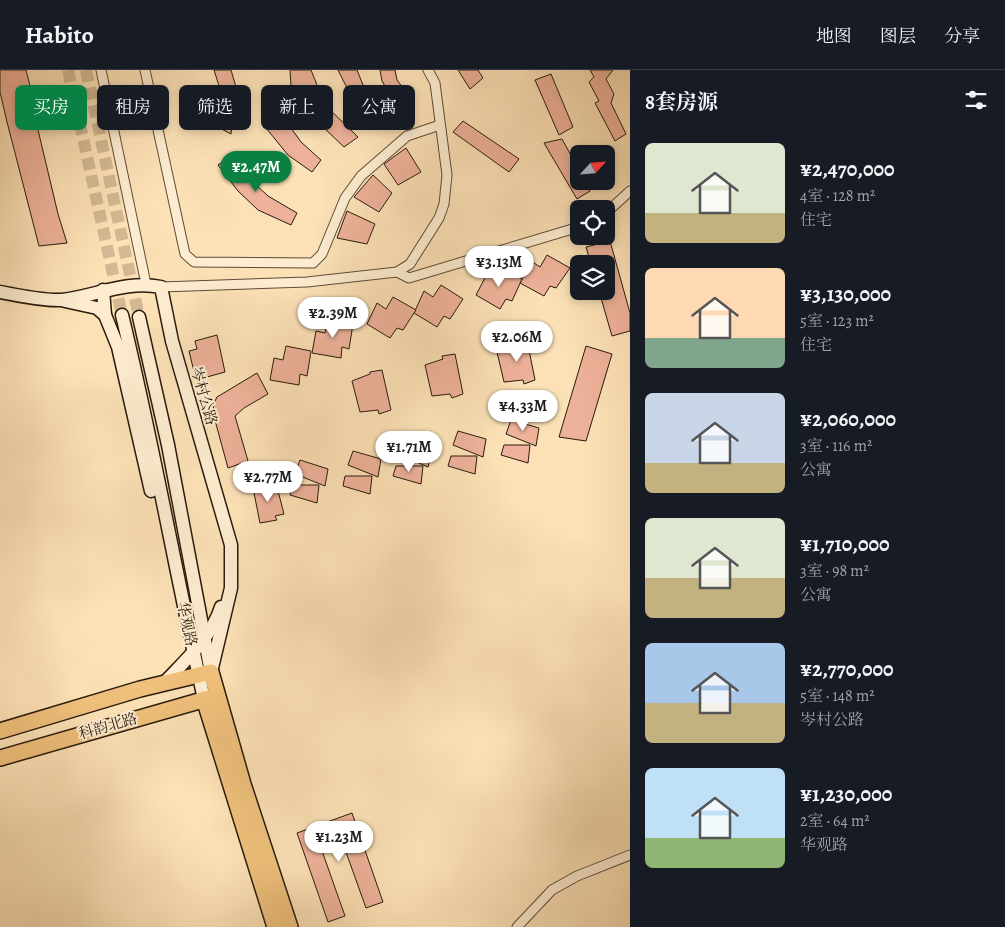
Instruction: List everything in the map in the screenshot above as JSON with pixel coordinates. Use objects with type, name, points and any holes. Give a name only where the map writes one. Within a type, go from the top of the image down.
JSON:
[{"type":"main road","name":"科韵北路","points":[[0,731],[133,691],[204,673]]},
{"type":"main road","name":"华观路","points":[[204,673],[210,697],[246,793],[290,927]]},
{"type":"main road","points":[[133,691],[140,702],[139,713],[135,718]]},
{"type":"main road","name":"科韵北路","points":[[0,758],[210,697]]},
{"type":"main road","name":"华观路","points":[[210,697],[208,717],[275,927]]},
{"type":"street","points":[[101,70],[146,284]]},
{"type":"street","points":[[145,70],[185,254],[194,262],[313,263],[322,254],[345,198],[361,176],[407,136],[440,125]]},
{"type":"street","points":[[60,300],[103,290],[146,284],[161,287],[307,282],[397,272],[410,264],[439,218],[444,204],[447,175],[435,83],[428,70]]},
{"type":"street","points":[[615,205],[630,191]]},
{"type":"street","points":[[397,272],[409,278],[570,230]]},
{"type":"street","name":"岑村公路","points":[[161,287],[172,341],[231,545],[231,588],[204,673]]},
{"type":"street","points":[[103,290],[105,315],[118,347],[151,490],[166,547],[176,574]]},
{"type":"street","points":[[0,292],[60,300],[97,308],[105,315]]},
{"type":"street","name":"华观路","points":[[122,315],[139,385],[176,574],[194,653],[204,673]]},
{"type":"street","name":"华观路","points":[[139,317],[168,445],[204,637],[204,673]]},
{"type":"street","points":[[165,682],[194,653],[218,615],[228,583],[231,545]]},
{"type":"street","points":[[517,927],[552,890],[577,876],[630,855]]},
{"type":"building","points":[[0,70],[26,70],[30,85],[15,85],[15,130],[38,130],[58,214],[67,243],[39,246],[0,92]]},
{"type":"building","points":[[214,70],[231,70],[235,85],[219,85]]},
{"type":"building","points":[[290,70],[311,70],[317,85],[291,85]]},
{"type":"building","points":[[338,70],[357,70],[363,85],[346,85]]},
{"type":"building","points":[[380,70],[395,70],[397,80],[401,85],[384,85]]},
{"type":"building","points":[[458,70],[478,70],[483,78],[470,89]]},
{"type":"building","points":[[590,70],[613,70],[606,79],[614,94],[611,103],[626,134],[615,141],[595,103],[599,101],[589,82],[594,77]]},
{"type":"building","points":[[551,74],[573,127],[559,135],[535,80]]},
{"type":"building","points":[[333,113],[343,122],[343,130],[351,130],[358,137],[344,147],[326,130],[333,130]]},
{"type":"building","points":[[463,121],[519,159],[509,172],[453,132]]},
{"type":"building","points":[[223,130],[231,130],[231,134]]},
{"type":"building","points":[[268,130],[292,130],[301,142],[321,160],[312,172],[288,155]]},
{"type":"building","points":[[562,139],[570,154],[570,187],[544,143]]},
{"type":"building","points":[[406,148],[421,172],[398,185],[384,164]]},
{"type":"building","points":[[232,156],[243,173],[268,196],[297,213],[291,225],[258,210],[238,191],[218,165]]},
{"type":"building","points":[[373,175],[392,193],[379,212],[354,197]]},
{"type":"building","points":[[572,190],[590,190],[590,191],[577,199]]},
{"type":"building","points":[[347,211],[375,224],[367,244],[337,238]]},
{"type":"building","points":[[611,245],[614,255],[588,255],[586,247]]},
{"type":"building","points":[[547,255],[570,268],[556,288],[550,286],[544,296],[520,283],[531,261],[540,267]]},
{"type":"building","points":[[615,259],[630,313],[630,331],[612,336],[602,300],[615,300]]},
{"type":"building","points":[[503,268],[522,279],[512,301],[506,299],[500,309],[476,295],[487,274],[496,280]]},
{"type":"building","points":[[441,285],[463,299],[450,319],[444,316],[437,327],[414,313],[424,291],[433,297]]},
{"type":"building","points":[[393,297],[416,310],[403,330],[397,328],[390,338],[367,324],[377,303],[386,309]]},
{"type":"building","points":[[328,319],[353,324],[349,349],[342,347],[341,358],[312,353],[316,331],[325,333]]},
{"type":"building","points":[[217,335],[225,372],[196,380],[189,351],[197,349],[195,341]]},
{"type":"building","points":[[527,340],[535,380],[524,384],[523,380],[504,382],[497,352],[515,345],[514,342]]},
{"type":"building","points":[[286,346],[311,351],[307,376],[300,374],[299,385],[270,380],[274,358],[283,360]]},
{"type":"building","points":[[586,346],[612,354],[586,441],[559,437]]},
{"type":"building","points":[[455,354],[463,394],[452,398],[450,394],[432,396],[425,365],[443,359],[442,356]]},
{"type":"building","points":[[382,370],[391,410],[379,414],[378,410],[360,412],[352,381],[370,374],[370,372]]},
{"type":"building","points":[[257,373],[268,394],[244,408],[235,416],[248,461],[228,468],[213,405],[217,397]]},
{"type":"building","points":[[511,420],[539,428],[536,446],[506,434]]},
{"type":"building","points":[[458,431],[486,439],[483,457],[453,445]]},
{"type":"building","points":[[403,440],[432,449],[428,467],[398,454]]},
{"type":"building","points":[[504,445],[530,445],[528,463],[501,455]]},
{"type":"building","points":[[353,451],[381,459],[378,477],[348,465]]},
{"type":"building","points":[[451,456],[477,456],[475,474],[448,466]]},
{"type":"building","points":[[300,460],[328,469],[325,486],[295,474]]},
{"type":"building","points":[[396,466],[423,466],[421,484],[393,476]]},
{"type":"building","points":[[345,476],[372,476],[370,494],[343,486]]},
{"type":"building","points":[[276,483],[284,514],[275,516],[277,520],[260,523],[253,488]]},
{"type":"building","points":[[293,485],[319,485],[317,503],[290,495]]},
{"type":"building","points":[[352,813],[383,902],[366,908],[342,841],[321,848],[345,916],[328,922],[297,833]]},
{"type":"tunnel","points":[[68,70],[122,315]]},
{"type":"tunnel","points":[[86,70],[139,317]]}]
